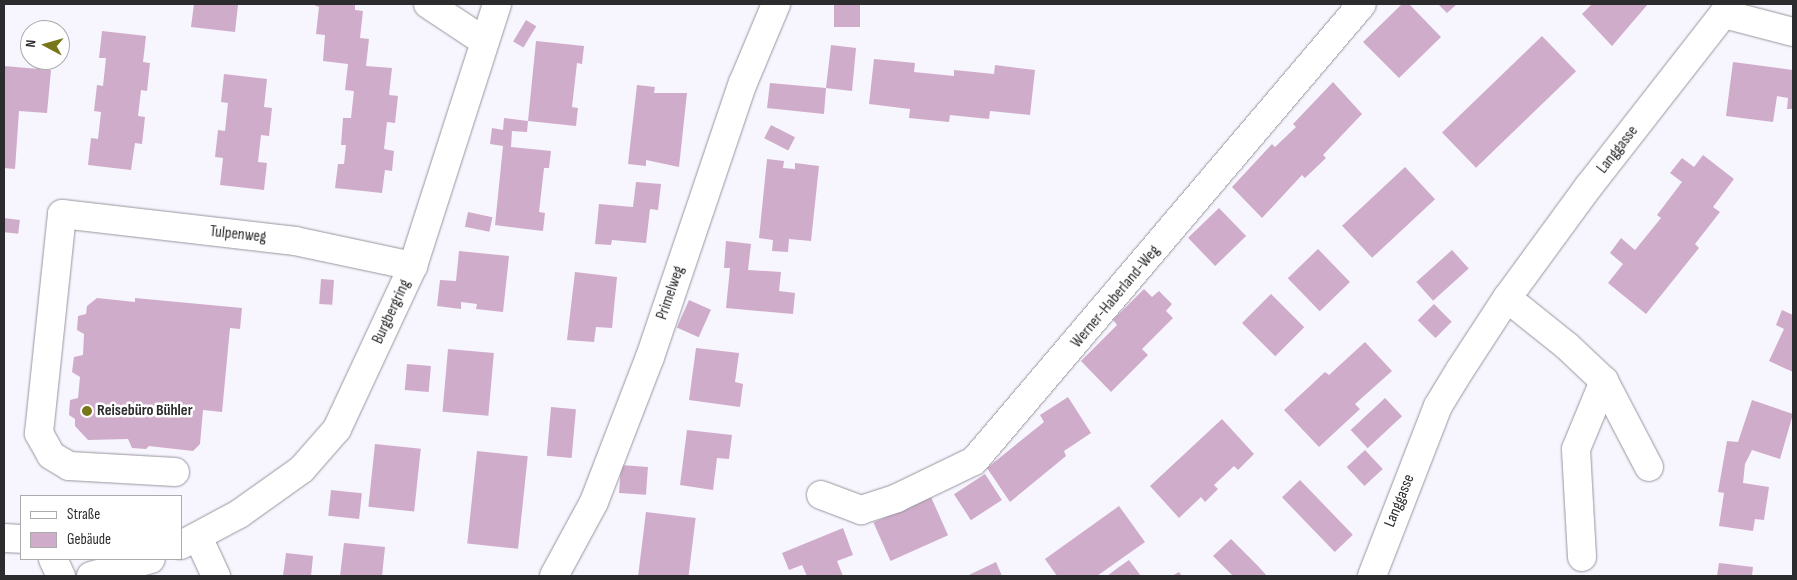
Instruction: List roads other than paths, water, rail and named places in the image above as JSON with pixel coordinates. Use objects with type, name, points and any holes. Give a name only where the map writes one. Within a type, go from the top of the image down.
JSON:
[{"type":"street","points":[[428,4],[484,41]]},
{"type":"street","name":"Burgbergring","points":[[190,541],[254,504],[302,469],[337,429],[413,266],[497,4]]},
{"type":"street","name":"Primelweg","points":[[554,576],[594,502],[650,357],[742,84],[776,4]]},
{"type":"street","name":"Werner-Haberland-Weg","points":[[821,495],[862,510],[897,498],[974,461],[1362,4]]},
{"type":"street","points":[[1728,9],[1793,32]]},
{"type":"street","name":"Langgasse","points":[[1372,576],[1438,406],[1507,298],[1728,9]]},
{"type":"street","name":"Tulpenweg","points":[[175,472],[69,466],[51,455],[39,433],[62,214],[295,241],[413,266]]},
{"type":"street","points":[[1507,298],[1567,346],[1604,381],[1649,467]]},
{"type":"street","points":[[1582,557],[1576,448],[1604,381]]},
{"type":"street","points":[[4,538],[20,539]]},
{"type":"street","points":[[190,541],[216,576]]},
{"type":"street","points":[[53,560],[60,576]]},
{"type":"street","points":[[91,576],[147,560]]},
{"type":"place","name":"Reisebüro Bühler","points":[[87,411]]}]
